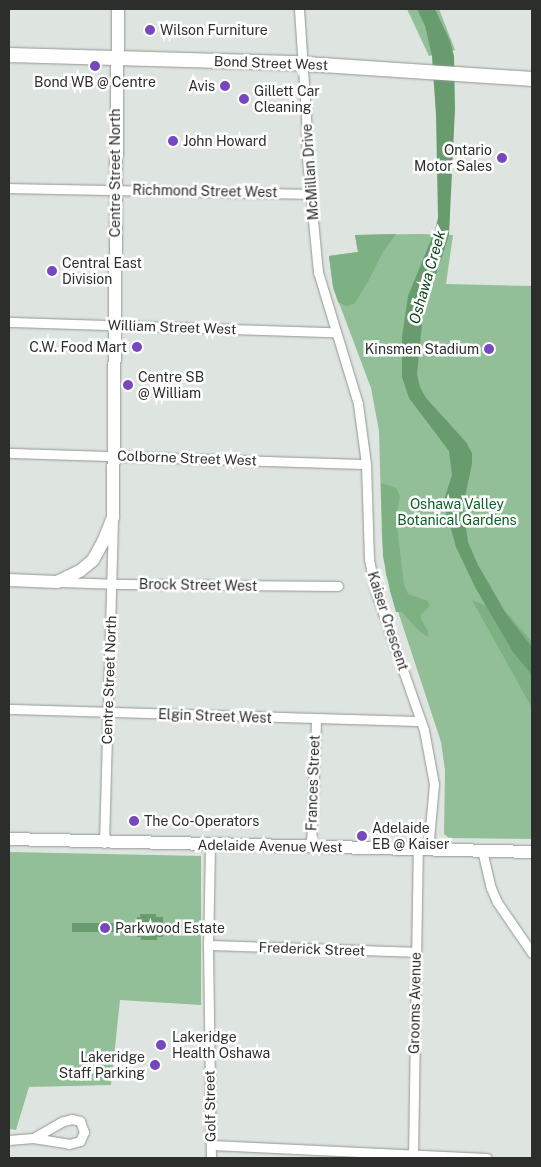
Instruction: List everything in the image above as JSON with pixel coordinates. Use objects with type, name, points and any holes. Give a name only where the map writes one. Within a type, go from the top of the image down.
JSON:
[{"type":"main road","name":"Centre Street North","points":[[93,560],[113,517],[116,58],[118,9]]},
{"type":"main road","name":"Bond Street West","points":[[9,55],[303,64],[532,79]]},
{"type":"main road","name":"Brock Street West","points":[[9,580],[57,582],[80,571],[93,560]]},
{"type":"main road","name":"Adelaide Avenue West","points":[[9,839],[104,843],[532,852]]},
{"type":"street","name":"McMillan Drive","points":[[299,9],[306,158],[318,272],[336,332]]},
{"type":"street","name":"Richmond Street West","points":[[9,188],[311,194]]},
{"type":"street","name":"William Street West","points":[[9,322],[336,332]]},
{"type":"street","name":"Kaiser Crescent","points":[[336,332],[358,404],[366,464],[366,532],[374,590],[421,720],[434,784],[423,850]]},
{"type":"street","name":"Colborne Street West","points":[[9,453],[366,464]]},
{"type":"street","name":"Centre Street North","points":[[104,843],[113,517]]},
{"type":"street","name":"Brock Street West","points":[[57,582],[338,586]]},
{"type":"street","name":"Elgin Street West","points":[[9,709],[316,719],[421,720]]},
{"type":"street","name":"Frances Street","points":[[311,846],[316,719]]},
{"type":"street","name":"Golf Street","points":[[210,844],[208,945],[211,1158]]},
{"type":"street","name":"Grooms Avenue","points":[[413,1156],[416,952],[423,850]]},
{"type":"street","points":[[482,850],[491,888],[497,902],[532,954]]},
{"type":"street","name":"Frederick Street","points":[[208,945],[416,952]]},
{"type":"street","points":[[9,1140],[33,1138],[69,1144],[80,1141],[84,1132],[80,1121],[72,1119],[63,1121],[33,1138]]},
{"type":"street","points":[[211,1145],[487,1158]]},
{"type":"green space","points":[[407,9],[439,9],[455,50],[429,56]]},
{"type":"green space","name":"Oshawa Valley Botanical Gardens","points":[[355,235],[453,235],[446,284],[532,286],[532,839],[449,838],[444,834],[445,770],[441,742],[386,575],[382,540],[379,431],[371,388],[333,287],[329,256],[358,252]]},
{"type":"green space","name":"Parkwood Estate","points":[[9,852],[201,856],[201,1005],[120,1000],[111,1085],[29,1087],[16,1130],[9,1129]]},
{"type":"shaded area","points":[[396,234],[383,252],[368,282],[354,304],[346,306],[338,302],[333,287],[329,256],[358,252],[355,235]]},
{"type":"shaded area","points":[[381,483],[396,488],[400,496],[396,517],[404,584],[408,594],[428,601],[430,605],[421,615],[421,619],[428,631],[428,637],[418,630],[402,612],[396,612],[383,556]]},
{"type":"shaded area","points":[[472,600],[508,614],[532,642],[532,708]]},
{"type":"water","name":"Oshawa Creek","points":[[417,9],[435,9],[450,41],[454,56],[455,109],[449,235],[423,314],[417,374],[420,387],[426,398],[466,442],[472,453],[472,464],[463,506],[468,542],[478,565],[507,615],[532,647],[532,675],[513,652],[475,587],[456,547],[445,508],[445,497],[452,475],[449,451],[409,398],[402,377],[402,337],[408,296],[435,230],[438,218],[436,115],[432,56],[425,26]]},
{"type":"water","points":[[140,914],[156,914],[156,917],[163,917],[163,937],[157,937],[157,940],[141,940],[141,937],[137,937],[137,932],[72,932],[72,923],[136,923],[137,917],[140,917]]},
{"type":"place","name":"Wilson Furniture","points":[[150,30]]},
{"type":"place","name":"Bond WB @ Centre","points":[[95,66]]},
{"type":"place","name":"Avis","points":[[225,86]]},
{"type":"place","name":"Gillett Car Cleaning","points":[[244,99]]},
{"type":"place","name":"John Howard","points":[[173,141]]},
{"type":"place","name":"Ontario Motor Sales","points":[[502,158]]},
{"type":"place","name":"Central East Division","points":[[52,271]]},
{"type":"place","name":"C.W. Food Mart","points":[[137,347]]},
{"type":"place","name":"Kinsmen Stadium","points":[[489,349]]},
{"type":"place","name":"Centre SB @ William","points":[[128,385]]},
{"type":"place","name":"The Co-Operators","points":[[134,821]]},
{"type":"place","name":"Adelaide EB @ Kaiser","points":[[362,836]]},
{"type":"place","name":"Parkwood Estate","points":[[105,928]]},
{"type":"place","name":"Lakeridge Health Oshawa","points":[[161,1045]]},
{"type":"place","name":"Lakeridge Staff Parking","points":[[155,1065]]}]
